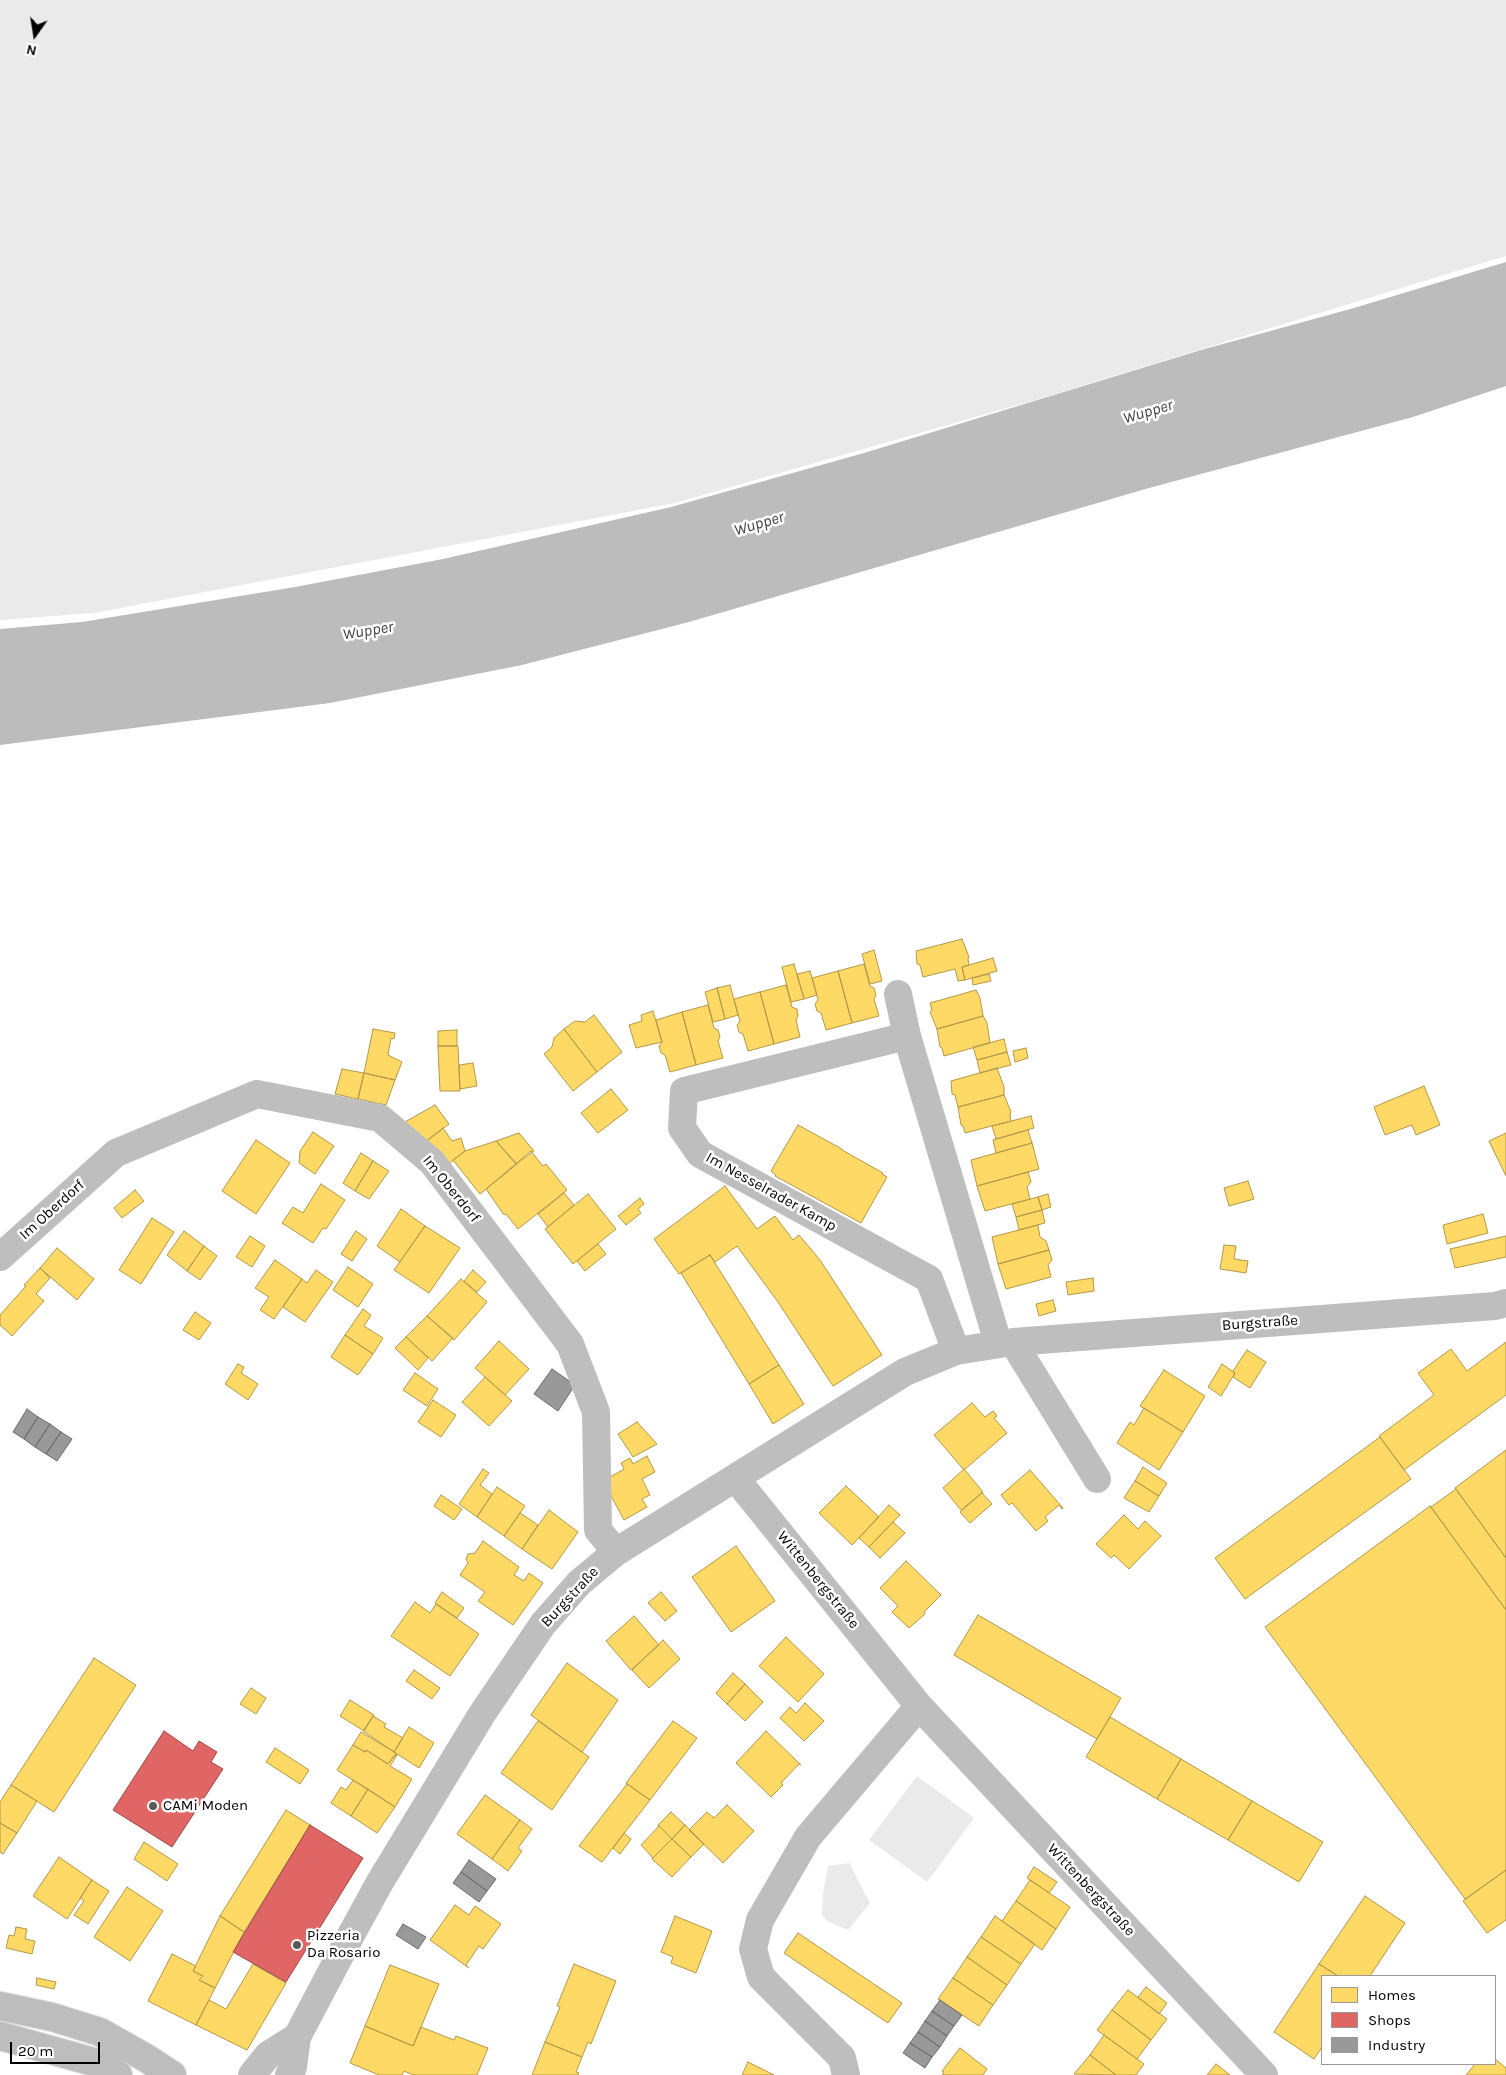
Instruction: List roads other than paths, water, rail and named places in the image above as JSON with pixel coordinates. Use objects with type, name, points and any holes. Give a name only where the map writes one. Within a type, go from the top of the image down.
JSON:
[{"type":"main road","points":[[0,2006],[52,2017],[100,2032],[172,2075]]},
{"type":"main road","points":[[0,2036],[101,2064],[118,2075]]},
{"type":"street","points":[[898,994],[906,1036],[1006,1342],[1097,1479]]},
{"type":"street","name":"Im Nesselrader Kamp","points":[[906,1036],[684,1091],[682,1128],[700,1154],[929,1279],[956,1351]]},
{"type":"street","name":"Im Oberdorf","points":[[0,1257],[116,1153],[257,1094],[380,1118],[432,1162],[570,1344],[596,1412],[598,1530],[616,1552]]},
{"type":"street","name":"Burgstraße","points":[[289,2075],[293,2067],[297,2037],[380,1882],[482,1714],[543,1624],[579,1583],[616,1552],[905,1372],[956,1351],[1006,1342],[1495,1306],[1506,1303]]},
{"type":"street","name":"Wittenbergstraße","points":[[736,1479],[919,1706],[1264,2075]]},
{"type":"street","points":[[846,2075],[842,2058],[761,1977],[753,1948],[760,1920],[808,1837],[919,1706]]},
{"type":"street","points":[[252,2075],[268,2055],[297,2037]]},
{"type":"water","name":"Wupper","points":[[1506,262],[1506,386],[1413,417],[1149,488],[689,622],[522,665],[330,703],[0,745],[0,629],[82,622],[295,587],[443,559],[671,507],[864,453],[1201,350],[1354,308]]},
{"type":"place","name":"CAMi Moden","points":[[153,1806]]},
{"type":"place","name":"Pizzeria Da Rosario","points":[[297,1945]]}]
